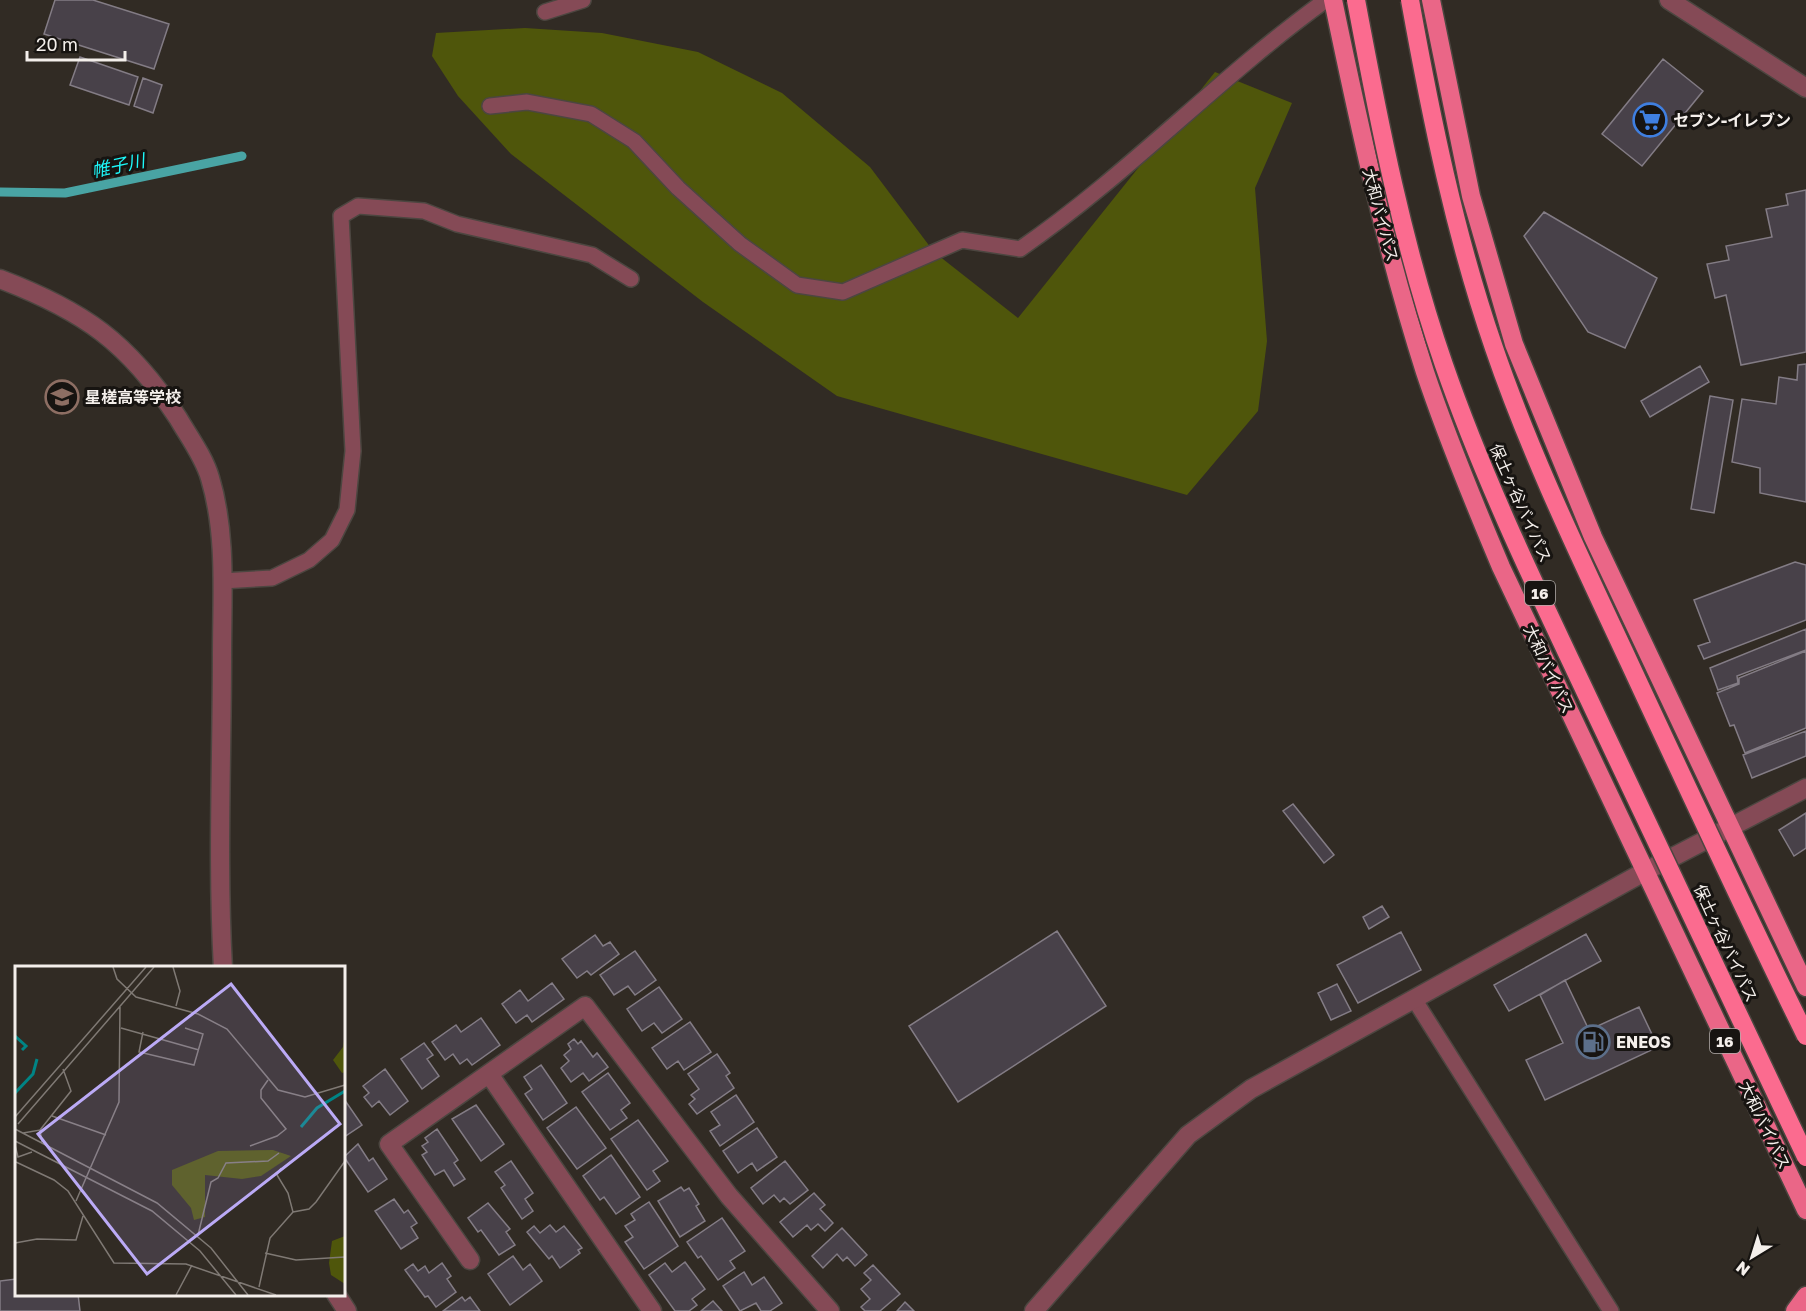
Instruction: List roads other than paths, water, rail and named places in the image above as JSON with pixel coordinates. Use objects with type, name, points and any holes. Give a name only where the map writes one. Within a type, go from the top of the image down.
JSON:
[{"type":"highway","name":"大和バイパス","points":[[1333,0],[1372,187],[1425,372],[1464,478],[1501,567],[1806,1210]]},
{"type":"highway","name":"保土ヶ谷バイパス","points":[[1356,0],[1394,186],[1411,252],[1444,363],[1478,455],[1581,683],[1806,1157]]},
{"type":"highway","name":"保土ヶ谷バイパス","points":[[1410,0],[1435,131],[1467,260],[1494,348],[1527,438],[1601,602],[1806,1036]]},
{"type":"highway","points":[[1431,0],[1471,196],[1514,344],[1593,537],[1806,987]]},
{"type":"highway","points":[[1795,1311],[1806,1296]]},
{"type":"street","points":[[1669,0],[1806,88]]},
{"type":"street","points":[[0,279],[46,296],[84,317],[124,351],[156,385],[189,436],[209,476],[218,512],[222,581],[223,966]]},
{"type":"street","points":[[1034,1311],[1188,1135],[1251,1089],[1644,872],[1806,788]]},
{"type":"street","points":[[470,1260],[388,1144],[585,1006],[729,1196],[830,1311]]},
{"type":"street","points":[[489,1074],[652,1311]]},
{"type":"street","points":[[337,1296],[347,1311]]},
{"type":"lane","points":[[545,12],[582,0]]},
{"type":"lane","points":[[490,106],[526,102],[591,114],[634,141],[678,188],[731,236],[796,285],[843,291],[962,240],[1020,249],[1074,212],[1273,38],[1326,0]]},
{"type":"lane","points":[[222,581],[272,579],[309,560],[332,540],[347,510],[353,451],[341,216],[358,206],[424,211],[457,224],[592,255],[631,279]]},
{"type":"lane","points":[[1414,999],[1611,1311]]},
{"type":"waterway","name":"帷子川","points":[[0,192],[65,193],[242,156]]},
{"type":"place","name":"セブン-イレブン","points":[[1650,120]]},
{"type":"place","name":"星槎高等学校","points":[[62,397]]},
{"type":"place","name":"ENEOS","points":[[1593,1042]]}]
